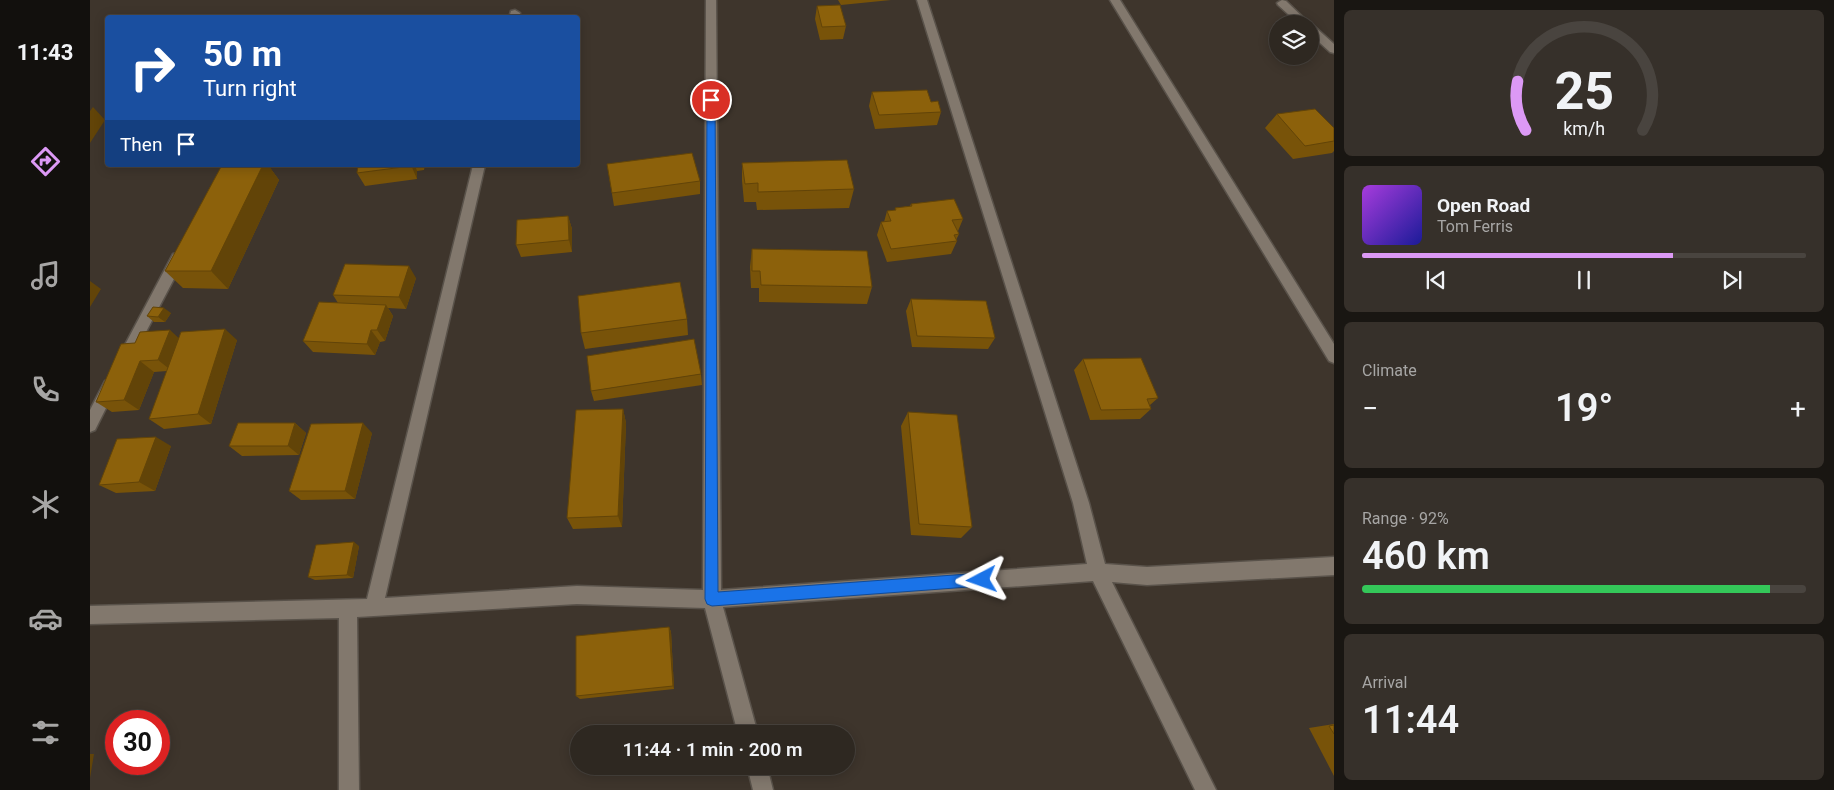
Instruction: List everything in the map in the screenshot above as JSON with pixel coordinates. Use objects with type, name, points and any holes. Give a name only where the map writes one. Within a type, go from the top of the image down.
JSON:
[{"type":"street","points":[[711,0],[712,599],[746,725]]},
{"type":"street","points":[[922,0],[1081,503],[1098,572],[1206,790]]},
{"type":"street","points":[[1115,0],[1334,357]]},
{"type":"street","points":[[1282,3],[1295,15]]},
{"type":"street","points":[[1319,36],[1334,50]]},
{"type":"street","points":[[374,608],[479,167]]},
{"type":"street","points":[[90,425],[187,242]]},
{"type":"street","points":[[90,615],[374,608],[577,595],[712,599],[1098,572],[1147,576],[1334,566]]},
{"type":"street","points":[[348,609],[349,790]]},
{"type":"street","points":[[759,775],[763,790]]},
{"type":"building","points":[[840,5],[846,26],[822,27],[817,6]]},
{"type":"building","points":[[927,90],[931,102],[938,101],[941,112],[879,115],[872,92]]},
{"type":"building","points":[[1315,109],[1334,128],[1334,141],[1305,146],[1277,114]]},
{"type":"building","points":[[692,153],[700,181],[612,193],[607,164]]},
{"type":"building","points":[[847,160],[854,189],[758,192],[758,183],[745,184],[742,163]]},
{"type":"building","points":[[221,167],[262,167],[211,271],[165,271]]},
{"type":"building","points":[[358,167],[403,167],[357,173]]},
{"type":"building","points":[[954,199],[963,219],[952,220],[959,234],[954,235],[957,241],[891,249],[881,222],[891,221],[887,211],[912,206],[911,204]]},
{"type":"building","points":[[568,216],[569,240],[516,245],[517,220]]},
{"type":"building","points":[[752,249],[867,251],[872,287],[761,285],[760,271],[752,271]]},
{"type":"building","points":[[345,264],[409,266],[399,297],[333,295]]},
{"type":"building","points":[[680,282],[687,319],[581,333],[578,296]]},
{"type":"building","points":[[911,299],[986,301],[995,338],[917,336]]},
{"type":"building","points":[[319,302],[386,305],[377,330],[371,330],[367,344],[303,341]]},
{"type":"building","points":[[153,307],[164,308],[158,317],[147,316]]},
{"type":"building","points":[[225,329],[198,414],[149,419],[181,332]]},
{"type":"building","points":[[170,330],[158,360],[140,361],[124,400],[96,402],[121,344],[135,343],[140,332]]},
{"type":"building","points":[[694,339],[701,374],[591,391],[587,356]]},
{"type":"building","points":[[1141,358],[1158,398],[1147,399],[1151,409],[1101,410],[1083,359]]},
{"type":"building","points":[[623,409],[618,516],[567,518],[576,410]]},
{"type":"building","points":[[908,412],[957,415],[972,527],[919,524]]},
{"type":"building","points":[[238,423],[295,423],[288,446],[229,446]]},
{"type":"building","points":[[363,423],[345,491],[289,491],[311,424]]},
{"type":"building","points":[[156,437],[139,482],[99,485],[117,439]]},
{"type":"building","points":[[354,542],[347,575],[308,577],[316,545]]},
{"type":"building","points":[[669,627],[673,686],[576,696],[576,636]]},
{"type":"building","points":[[1334,725],[1334,734],[1329,726]]},
{"type":"route","points":[[711,100],[712,599],[982,580]]}]
